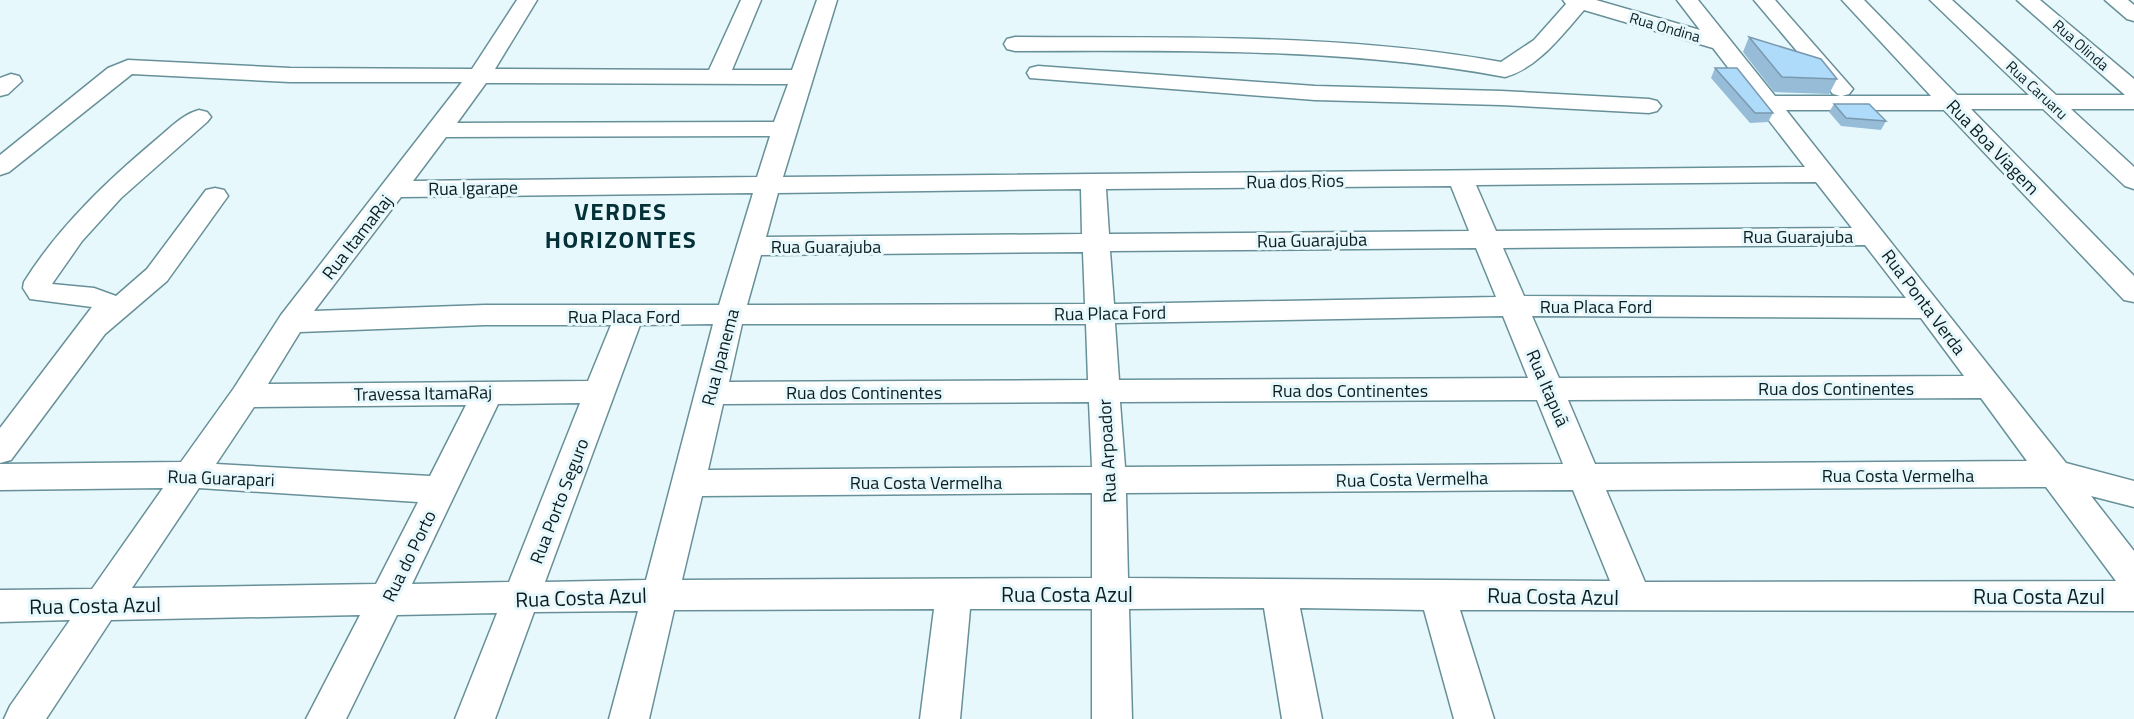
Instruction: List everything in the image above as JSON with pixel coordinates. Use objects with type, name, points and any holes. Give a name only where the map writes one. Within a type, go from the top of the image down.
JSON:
[{"type":"street","name":"Rua ItamaRaj","points":[[24,719],[188,475],[245,396],[291,322],[441,130],[480,75],[527,0]]},
{"type":"street","points":[[718,76],[751,0]]},
{"type":"street","name":"Rua Ipanema","points":[[628,719],[730,315],[784,129],[827,0]]},
{"type":"street","name":"Rua Ponta Verda","points":[[1688,0],[1874,236],[2134,578]]},
{"type":"street","points":[[1764,0],[1853,103]]},
{"type":"street","name":"Rua Boa Viagem","points":[[1852,0],[2134,293]]},
{"type":"street","name":"Rua Caruaru","points":[[1940,0],[2134,181]]},
{"type":"street","name":"Rua Olinda","points":[[2027,0],[2134,91]]},
{"type":"street","points":[[2115,0],[2134,15]]},
{"type":"street","points":[[1015,44],[1165,43],[1352,52],[1449,60],[1505,70],[1542,45],[1576,1]]},
{"type":"street","name":"Rua Ondina","points":[[1576,1],[1723,44]]},
{"type":"street","points":[[0,167],[126,68],[290,75],[802,77]]},
{"type":"street","points":[[1501,98],[1505,70]]},
{"type":"street","points":[[1038,73],[1315,93],[1501,98],[1649,106]]},
{"type":"street","points":[[1768,103],[2134,102]]},
{"type":"street","points":[[0,452],[94,328],[108,305],[103,300],[46,293],[37,288],[38,282],[82,225],[114,192],[164,145],[199,117]]},
{"type":"street","points":[[441,130],[784,129]]},
{"type":"street","name":"Rua dos Rios","points":[[768,184],[1093,183],[1823,174]]},
{"type":"street","name":"Rua Itapuã","points":[[1461,179],[1634,597]]},
{"type":"street","name":"Rua Arpoador","points":[[1093,183],[1109,482],[1112,719]]},
{"type":"street","name":"Rua Igarape","points":[[394,189],[768,184]]},
{"type":"street","points":[[94,328],[156,276],[177,249],[190,225],[215,196]]},
{"type":"street","name":"Rua Guarajuba","points":[[751,246],[1874,236]]},
{"type":"street","name":"Rua Placa Ford","points":[[291,322],[485,315],[627,317],[1099,314],[1514,306],[1929,308]]},
{"type":"street","name":"Rua Porto Seguro","points":[[475,719],[601,392],[627,317]]},
{"type":"street","name":"Rua dos Continentes","points":[[711,393],[1989,387]]},
{"type":"street","name":"Rua do Porto","points":[[326,719],[488,392]]},
{"type":"street","name":"Travessa ItamaRaj","points":[[245,396],[601,392]]},
{"type":"street","name":"Rua Costa Vermelha","points":[[687,483],[2057,474],[2134,494]]},
{"type":"street","name":"Rua Guarapari","points":[[0,477],[188,475],[441,490]]},
{"type":"street","points":[[1279,593],[1302,719]]},
{"type":"street","name":"Rua Costa Azul","points":[[0,606],[658,595],[1279,593],[1634,597],[2134,596]]},
{"type":"street","points":[[940,719],[954,594]]},
{"type":"street","points":[[1437,594],[1474,719]]},
{"type":"building","points":[[1749,37],[1821,59],[1837,79],[1782,77]]},
{"type":"building","points":[[1715,68],[1737,68],[1773,113],[1755,113]]},
{"type":"building","points":[[1834,104],[1869,104],[1886,121],[1846,118]]},
{"type":"district","name":"VERDES HORIZONTES","points":[[621,225]]}]
